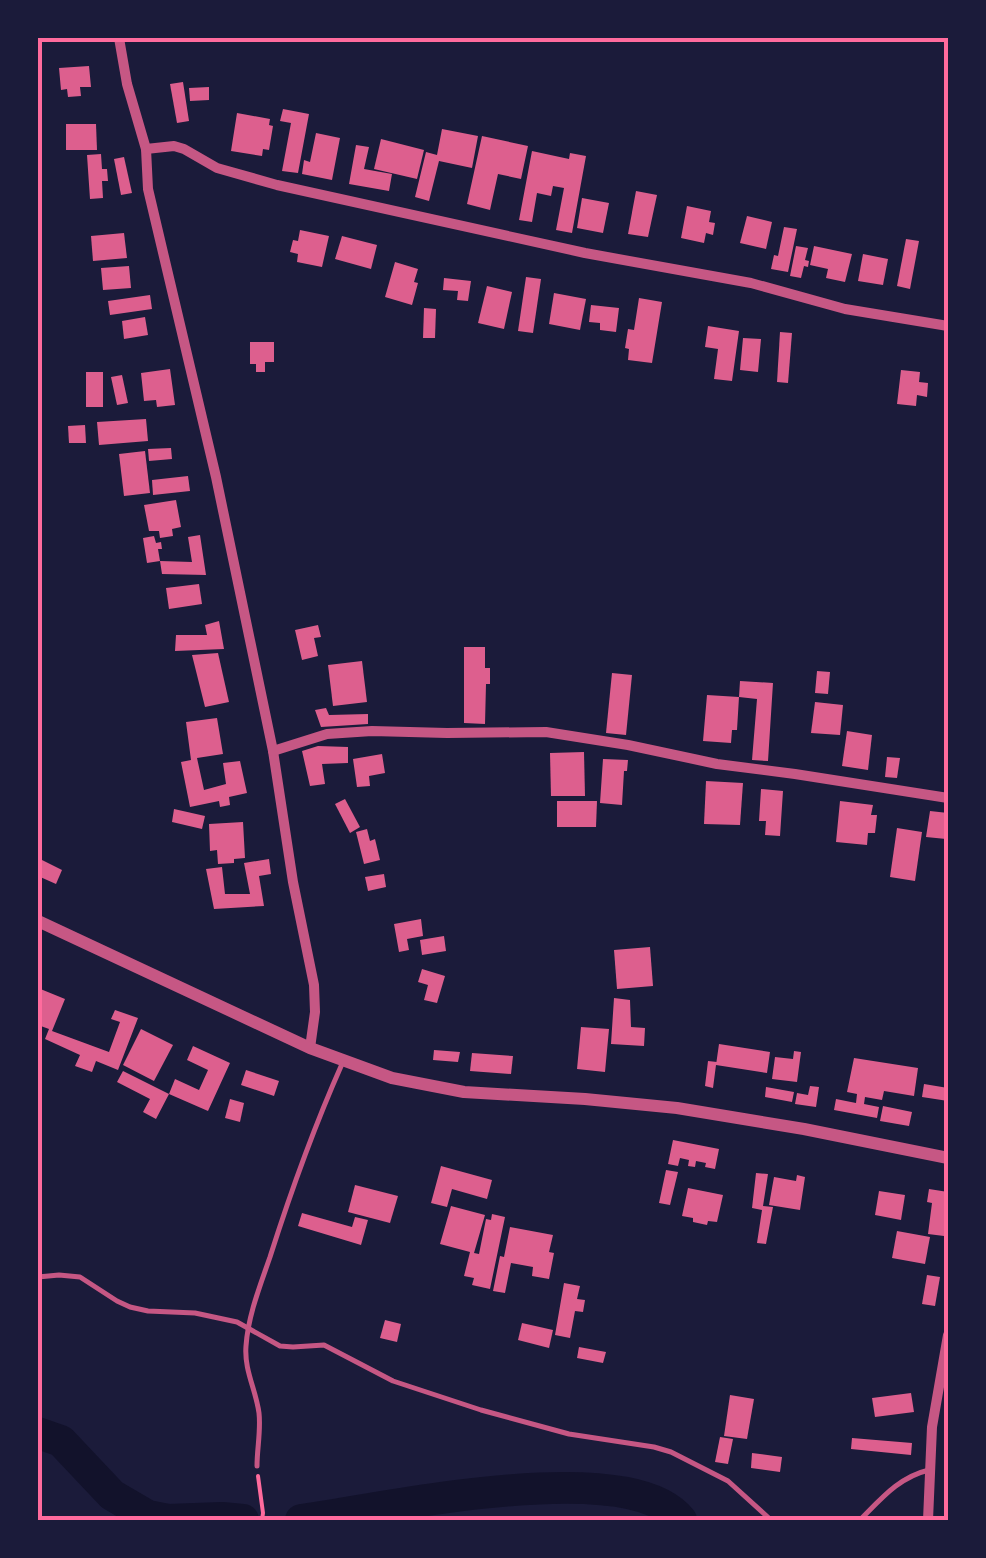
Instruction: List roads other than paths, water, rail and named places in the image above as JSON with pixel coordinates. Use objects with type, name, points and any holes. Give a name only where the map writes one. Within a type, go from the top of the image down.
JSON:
[{"type":"street","points":[[119,38],[146,149],[148,189],[216,477],[273,751],[314,985],[316,1012],[310,1048]]},
{"type":"street","points":[[146,149],[184,148],[217,168],[277,185],[751,284],[845,309],[948,326]]},
{"type":"street","points":[[273,751],[326,734],[546,732],[628,744],[716,764],[948,798]]},
{"type":"street","points":[[38,922],[310,1048],[392,1078],[439,1088],[665,1106],[948,1158]]},
{"type":"street","points":[[928,1520],[935,1410],[948,1335]]},
{"type":"lane","points":[[256,1466],[260,1427],[245,1354],[249,1328],[287,1202],[343,1061]]},
{"type":"lane","points":[[38,1277],[80,1277],[130,1307],[237,1322],[280,1346],[332,1347],[393,1381],[481,1410],[569,1434],[670,1452],[728,1482],[771,1520]]},
{"type":"lane","points":[[860,1520],[903,1480],[930,1470]]},
{"type":"waterway","points":[[38,1433],[61,1441],[112,1495],[148,1516],[168,1520],[243,1520]]},
{"type":"waterway","points":[[301,1520],[441,1498],[558,1488],[610,1490],[652,1500],[681,1520]]}]
